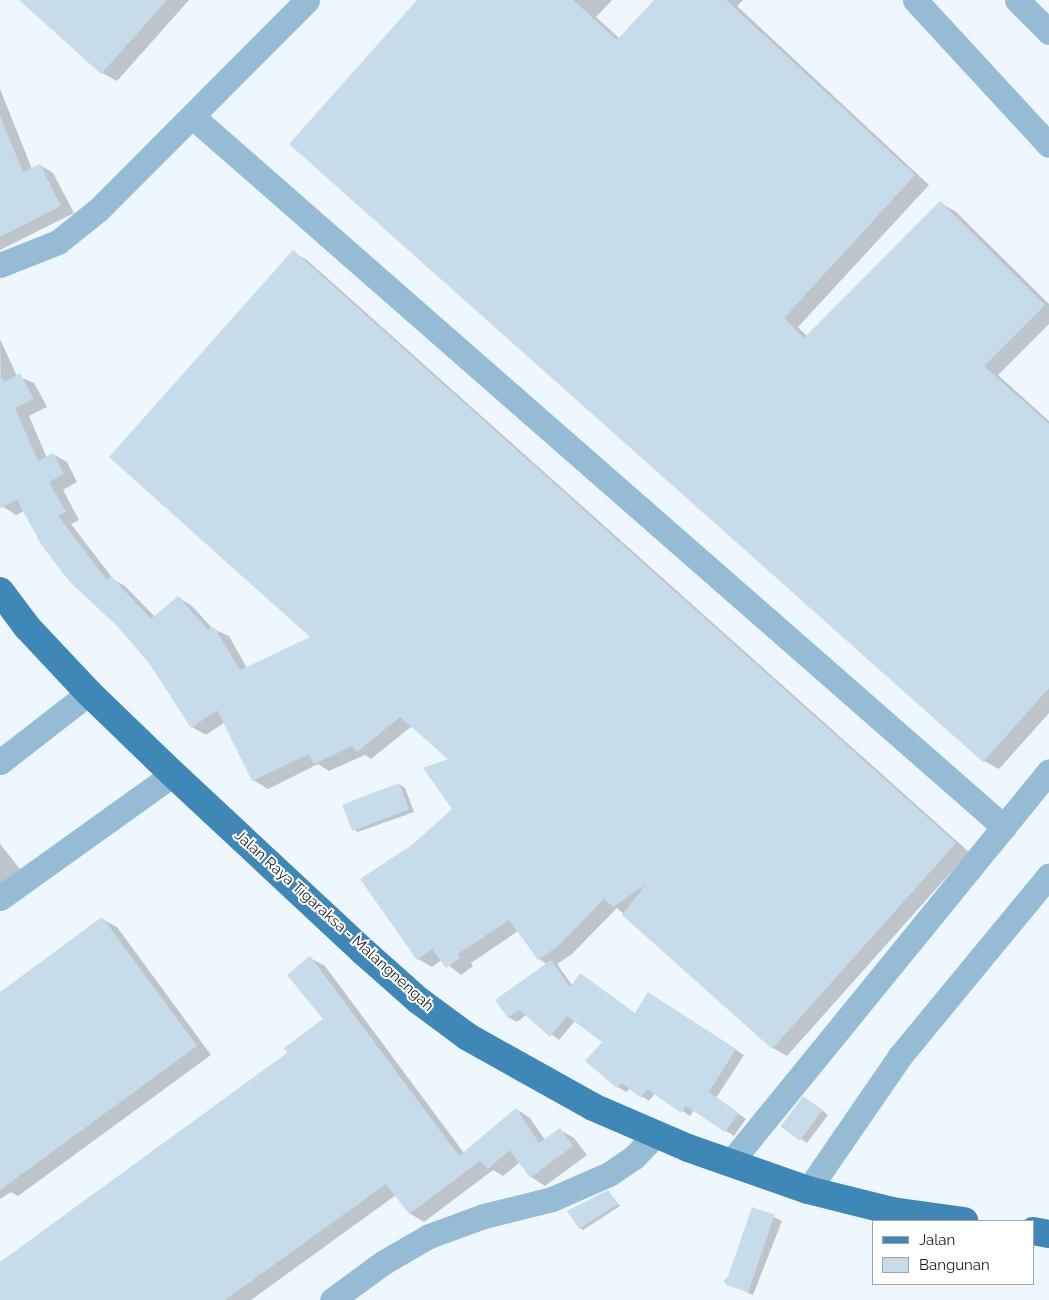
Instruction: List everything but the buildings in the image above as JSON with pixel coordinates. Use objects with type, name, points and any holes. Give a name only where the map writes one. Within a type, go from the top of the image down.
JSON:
[{"type":"main road","name":"Jalan Raya Tigaraksa - Malangnengah","points":[[0,591],[27,627],[89,693],[173,774],[418,1000],[468,1037],[539,1079],[656,1134],[730,1163],[808,1190],[892,1211],[957,1220]]},
{"type":"main road","points":[[1034,1232],[1049,1234]]},
{"type":"street","points":[[0,265],[58,242],[98,210],[308,0]]},
{"type":"street","points":[[915,0],[1049,145]]},
{"type":"street","points":[[1018,0],[1049,32]]},
{"type":"street","points":[[193,117],[1004,827]]},
{"type":"street","points":[[0,762],[89,693]]},
{"type":"street","points":[[730,1163],[1049,771]]},
{"type":"street","points":[[0,898],[173,774]]},
{"type":"street","points":[[808,1190],[900,1056],[1049,875]]},
{"type":"street","points":[[332,1300],[384,1262],[429,1236],[484,1216],[552,1199],[609,1174],[634,1157],[656,1134]]}]
